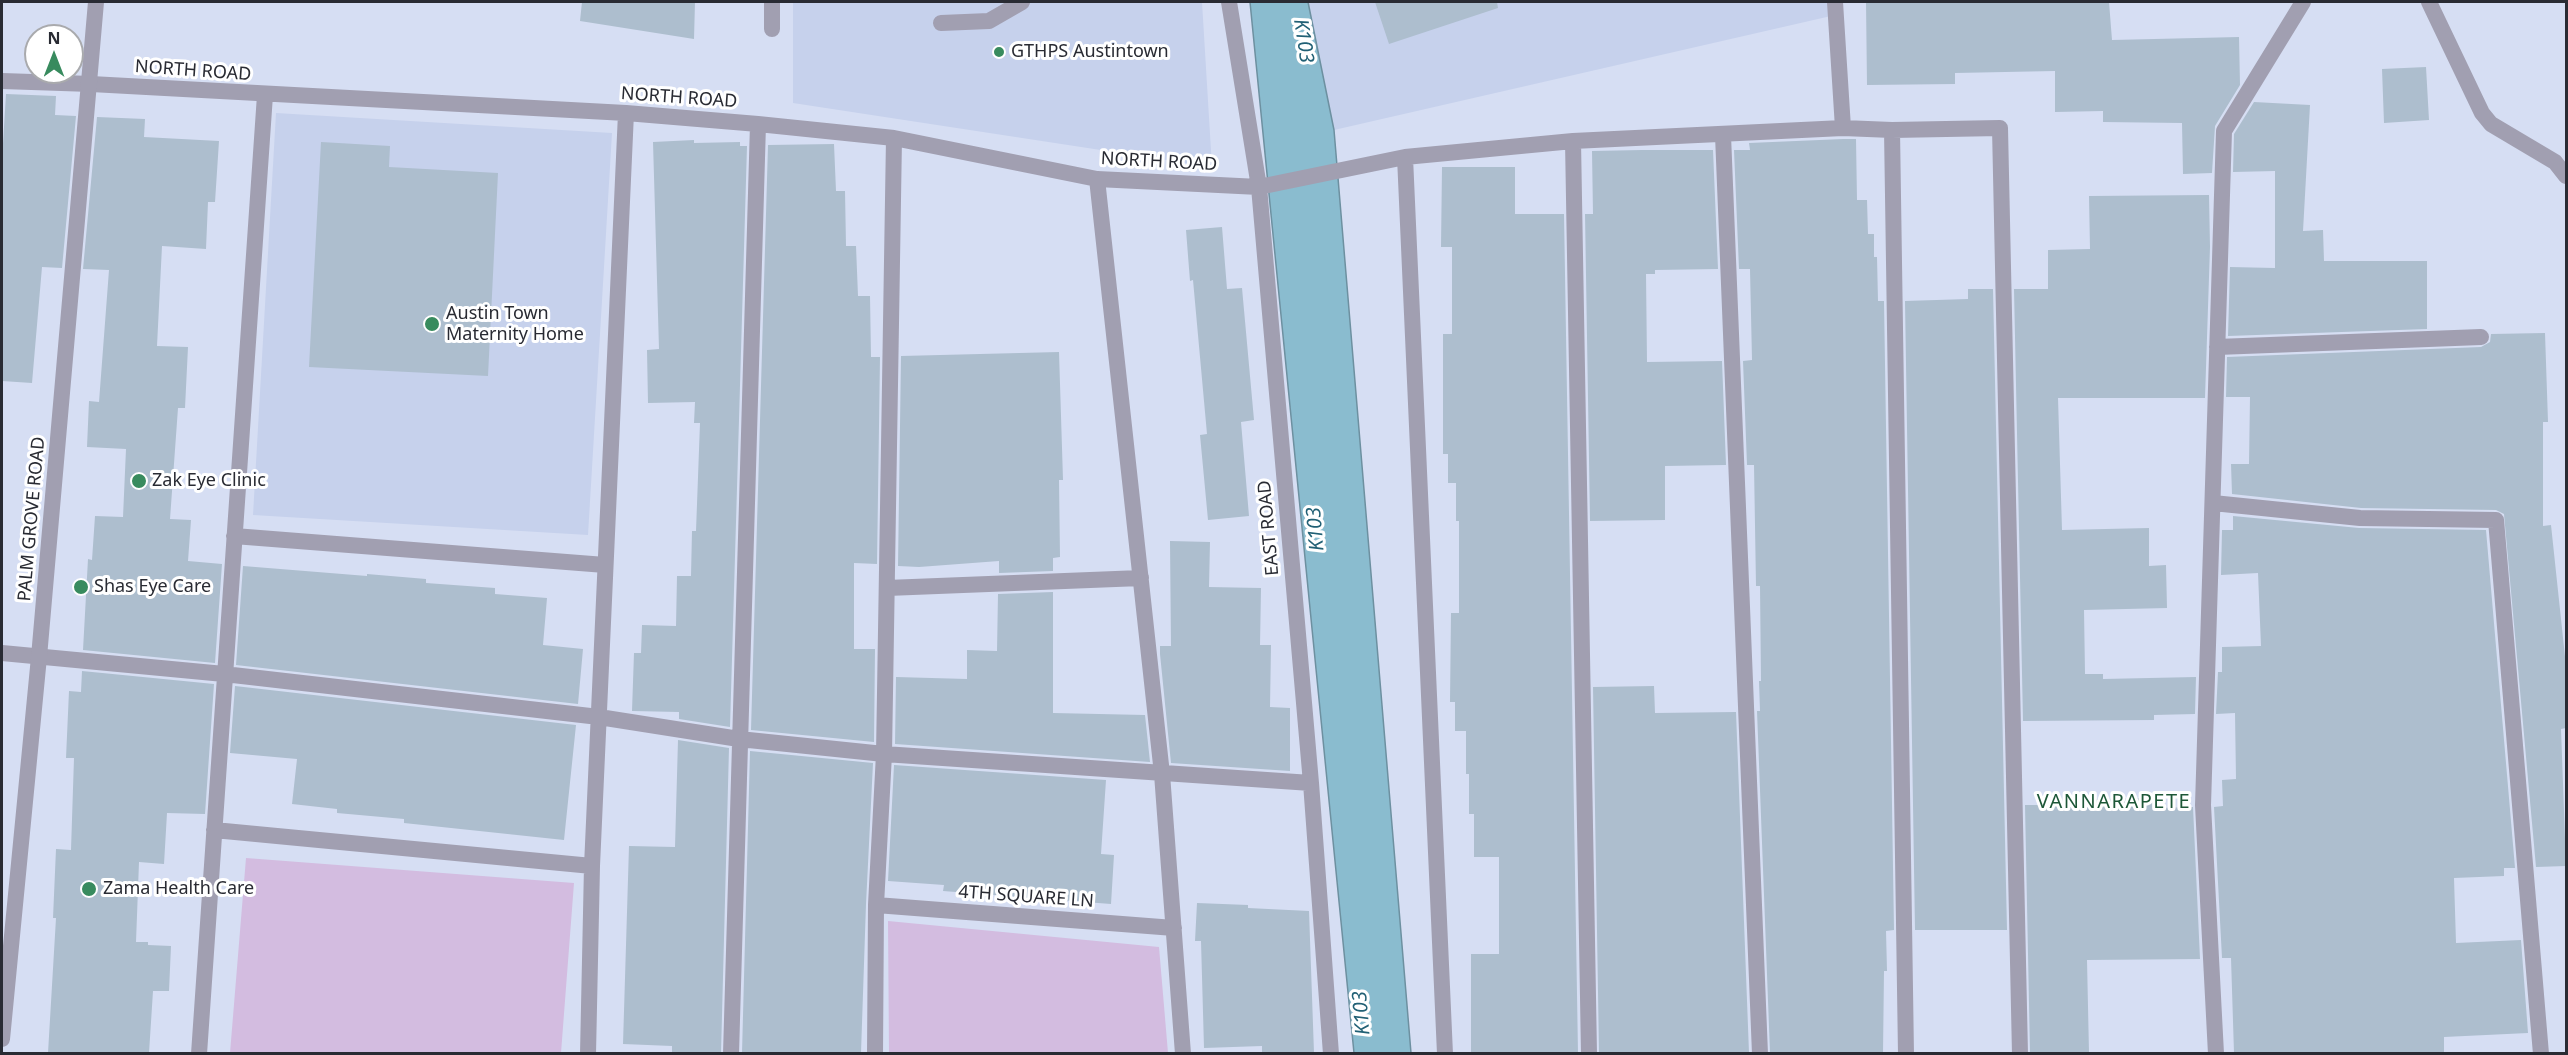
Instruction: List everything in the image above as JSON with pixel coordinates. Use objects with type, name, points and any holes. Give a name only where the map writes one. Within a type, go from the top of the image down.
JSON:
[{"type":"street","name":"PALM GROVE ROAD","points":[[2,1039],[91,84],[96,2]]},
{"type":"street","points":[[772,2],[772,29]]},
{"type":"street","points":[[941,23],[988,21],[1022,2]]},
{"type":"street","name":"EAST ROAD","points":[[1229,2],[1259,187],[1311,783],[1331,1053]]},
{"type":"street","points":[[1835,2],[1843,128]]},
{"type":"street","points":[[2216,1053],[2203,806],[2224,131],[2303,2]]},
{"type":"street","points":[[2429,2],[2466,85],[2482,113],[2491,124],[2555,162],[2566,176]]},
{"type":"street","name":"NORTH ROAD","points":[[2,81],[626,113],[758,124],[894,138],[1097,179],[1259,187],[1405,157],[1574,141],[1843,128],[1892,130],[2000,128],[2020,1053]]},
{"type":"street","points":[[199,1053],[265,95]]},
{"type":"street","points":[[588,1053],[592,866],[626,113]]},
{"type":"street","points":[[731,1053],[758,124]]},
{"type":"street","points":[[1892,130],[1906,1053]]},
{"type":"street","points":[[1723,135],[1761,1053]]},
{"type":"street","points":[[875,1053],[876,905],[884,754],[894,138]]},
{"type":"street","points":[[1574,141],[1589,1053]]},
{"type":"street","points":[[1405,157],[1445,1053]]},
{"type":"street","points":[[1097,179],[1162,774],[1183,1053]]},
{"type":"street","points":[[2217,347],[2481,337]]},
{"type":"street","points":[[2212,503],[2360,518],[2496,520],[2541,1053]]},
{"type":"street","points":[[234,536],[605,565]]},
{"type":"street","points":[[887,588],[1141,578]]},
{"type":"street","points":[[2,653],[224,674],[599,717],[739,739],[884,754],[1311,783]]},
{"type":"street","points":[[214,830],[592,866]]},
{"type":"street","name":"4TH SQUARE LN","points":[[876,905],[1174,928]]},
{"type":"shaded area","name":"GTHPS Austintown","points":[[793,2],[1202,2],[1212,167],[793,103]]},
{"type":"shaded area","points":[[1308,2],[1829,2],[1831,16],[1334,130]]},
{"type":"shaded area","name":"Austin Town Maternity Home","points":[[276,113],[612,133],[588,535],[253,515]]},
{"type":"shaded area","points":[[246,858],[574,883],[561,1053],[230,1053]]},
{"type":"shaded area","points":[[888,921],[1159,947],[1168,1053],[889,1053]]},
{"type":"water","name":"K103","points":[[1250,2],[1308,2],[1334,130],[1411,1053],[1354,1053]]},
{"type":"building","points":[[582,2],[695,2],[694,39],[580,21]]},
{"type":"building","points":[[1375,2],[1497,2],[1498,8],[1389,44]]},
{"type":"building","points":[[1866,2],[2109,2],[2112,40],[2239,37],[2240,85],[2215,126],[2212,173],[2183,174],[2182,123],[2103,122],[2103,111],[2055,112],[2055,71],[1955,73],[1955,84],[1867,85]]},
{"type":"building","points":[[2426,67],[2429,120],[2384,123],[2382,69]]},
{"type":"building","points":[[6,94],[56,96],[55,115],[76,116],[62,268],[42,267],[32,383],[2,381],[2,160]]},
{"type":"building","points":[[2254,102],[2310,105],[2303,231],[2323,230],[2324,261],[2427,261],[2427,329],[2228,336],[2230,267],[2275,268],[2275,171],[2233,172],[2234,134]]},
{"type":"building","points":[[97,117],[145,119],[144,137],[219,141],[215,202],[208,202],[206,249],[162,246],[157,346],[188,347],[185,408],[178,408],[170,519],[191,520],[188,561],[222,564],[215,663],[83,650],[88,559],[92,560],[95,516],[123,517],[126,449],[87,447],[89,401],[99,402],[109,270],[83,269]]},
{"type":"building","points":[[1856,139],[1857,200],[1867,200],[1868,234],[1874,234],[1874,257],[1877,257],[1878,301],[1884,301],[1894,930],[1886,931],[1887,971],[1884,971],[1883,1053],[1770,1053],[1757,711],[1760,711],[1759,681],[1761,681],[1760,586],[1756,586],[1754,465],[1747,465],[1743,361],[1752,360],[1750,269],[1739,269],[1734,150],[1750,150],[1749,143]]},
{"type":"building","points":[[694,140],[694,143],[740,142],[740,146],[747,146],[730,727],[679,719],[679,712],[632,711],[634,653],[641,653],[642,625],[676,626],[677,576],[691,576],[692,531],[696,531],[700,423],[694,423],[695,402],[648,403],[647,350],[659,349],[653,142]]},
{"type":"building","points":[[321,142],[390,146],[389,167],[498,173],[488,376],[309,367]]},
{"type":"building","points":[[834,144],[836,191],[845,191],[846,246],[856,246],[858,296],[870,296],[871,357],[880,357],[877,564],[854,563],[854,649],[875,649],[874,742],[751,730],[768,145]]},
{"type":"building","points":[[1713,150],[1718,269],[1655,270],[1655,274],[1646,274],[1647,362],[1722,361],[1726,465],[1665,466],[1665,520],[1590,521],[1585,214],[1593,214],[1592,151]]},
{"type":"building","points":[[1442,167],[1515,167],[1515,214],[1564,214],[1578,1053],[1471,1053],[1471,954],[1499,954],[1499,857],[1474,857],[1474,814],[1469,814],[1469,774],[1466,774],[1466,731],[1455,731],[1455,702],[1450,702],[1451,613],[1459,613],[1459,521],[1456,521],[1456,483],[1448,483],[1448,454],[1443,454],[1443,334],[1452,334],[1452,247],[1441,247]]},
{"type":"building","points":[[2209,195],[2210,247],[2205,398],[2058,398],[2062,530],[2149,528],[2149,566],[2166,565],[2167,608],[2084,610],[2085,674],[2103,674],[2103,679],[2196,677],[2195,714],[2154,715],[2154,720],[2023,721],[2014,289],[2048,289],[2048,250],[2090,249],[2089,196]]},
{"type":"building","points":[[1222,227],[1227,289],[1242,288],[1254,420],[1241,422],[1249,516],[1208,520],[1200,435],[1207,434],[1193,280],[1190,281],[1186,230]]},
{"type":"building","points":[[1968,289],[1993,289],[2007,930],[1915,930],[1905,301],[1968,299]]},
{"type":"building","points":[[2545,333],[2548,422],[2543,422],[2543,526],[2551,525],[2566,666],[2566,728],[2561,729],[2566,866],[2536,867],[2504,514],[2496,510],[2361,508],[2232,494],[2231,464],[2249,464],[2250,397],[2226,397],[2227,357],[2481,347],[2490,342],[2491,334]]},
{"type":"building","points":[[1059,352],[1063,480],[1059,480],[1060,557],[1053,558],[1053,571],[999,573],[999,561],[919,567],[898,566],[901,356]]},
{"type":"building","points":[[2233,516],[2359,528],[2486,530],[2515,868],[2504,868],[2504,876],[2454,878],[2456,943],[2521,940],[2528,1033],[2444,1037],[2444,1053],[2234,1053],[2231,958],[2222,958],[2214,807],[2223,806],[2222,780],[2236,779],[2235,713],[2216,714],[2218,672],[2222,672],[2222,647],[2261,646],[2258,573],[2221,575],[2222,530],[2233,530]]},
{"type":"building","points":[[1170,541],[1210,542],[1209,587],[1261,588],[1260,645],[1271,645],[1270,707],[1290,708],[1290,771],[1171,763],[1160,654],[1160,646],[1171,646]]},
{"type":"building","points":[[243,566],[426,579],[426,583],[495,588],[495,594],[547,598],[543,645],[583,649],[578,704],[236,665]]},
{"type":"building","points":[[1053,592],[1053,713],[1145,715],[1150,762],[895,744],[896,677],[967,679],[967,650],[997,651],[998,594]]},
{"type":"building","points":[[82,671],[214,684],[205,814],[167,813],[164,864],[139,862],[136,942],[171,946],[169,991],[153,991],[149,1053],[48,1053],[56,918],[53,918],[56,849],[71,850],[74,758],[66,758],[69,691],[81,692]]},
{"type":"building","points":[[235,686],[576,725],[564,840],[404,823],[404,819],[337,813],[337,809],[292,804],[297,759],[230,753]]},
{"type":"building","points":[[1654,686],[1655,713],[1736,712],[1749,1053],[1599,1053],[1593,687]]},
{"type":"building","points":[[678,740],[729,748],[721,1053],[672,1053],[672,1046],[623,1044],[629,846],[675,847]]},
{"type":"building","points":[[750,751],[873,763],[861,1053],[742,1053]]},
{"type":"building","points":[[894,765],[1106,780],[1101,854],[1114,855],[1111,904],[943,891],[944,885],[888,881]]},
{"type":"building","points":[[2154,798],[2154,808],[2193,807],[2200,959],[2087,960],[2089,1053],[2030,1053],[2025,805],[2082,805],[2082,799]]},
{"type":"building","points":[[1197,903],[1309,911],[1314,1053],[1262,1053],[1262,1046],[1204,1048],[1201,941],[1195,941]]},
{"type":"place","name":"GTHPS Austintown","points":[[999,52]]},
{"type":"place","name":"Austin Town Maternity Home","points":[[432,324]]},
{"type":"place","name":"Zak Eye Clinic","points":[[139,481]]},
{"type":"place","name":"Shas Eye Care","points":[[81,587]]},
{"type":"place","name":"Zama Health Care","points":[[89,889]]},
{"type":"district","name":"VANNARAPETE","points":[[2114,802]]}]
